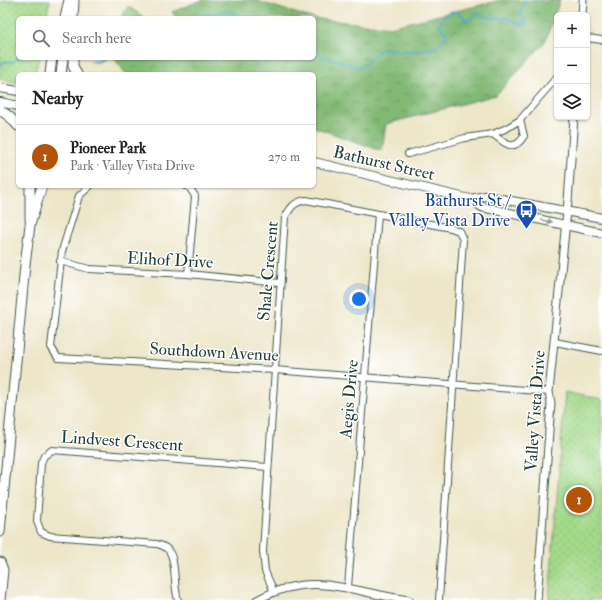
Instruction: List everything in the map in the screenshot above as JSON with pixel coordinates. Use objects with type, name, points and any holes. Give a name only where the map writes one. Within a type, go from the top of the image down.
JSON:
[{"type":"main road","points":[[65,16],[69,0]]},
{"type":"main road","points":[[73,16],[74,0]]},
{"type":"main road","points":[[50,72],[52,60]]},
{"type":"main road","points":[[60,72],[63,60]]},
{"type":"main road","points":[[73,60],[73,66],[76,72]]},
{"type":"main road","points":[[0,88],[16,91]]},
{"type":"main road","points":[[0,102],[16,106]]},
{"type":"main road","points":[[0,110],[10,117],[16,124]]},
{"type":"main road","name":"Bathurst Street","points":[[316,162],[470,199],[482,207],[602,233]]},
{"type":"main road","points":[[0,532],[18,331],[30,225],[29,188]]},
{"type":"main road","points":[[30,225],[42,188]]},
{"type":"main road","name":"Bathurst Street","points":[[470,199],[486,196],[602,218]]},
{"type":"main road","points":[[0,562],[3,570],[0,600]]},
{"type":"street","points":[[582,12],[583,0]]},
{"type":"street","points":[[590,38],[602,40]]},
{"type":"street","points":[[408,154],[465,138],[493,134],[520,120],[554,80]]},
{"type":"street","points":[[493,134],[505,144],[512,146],[520,143],[524,136],[520,120]]},
{"type":"street","name":"Valley Vista Drive","points":[[537,600],[551,403],[549,392],[555,342],[564,224],[567,211],[574,120]]},
{"type":"street","name":"Southdown Avenue","points":[[88,188],[79,196],[60,261],[51,347],[58,358],[365,376],[549,392]]},
{"type":"street","points":[[188,274],[195,196],[190,188]]},
{"type":"street","name":"Shale Crescent","points":[[274,592],[265,571],[263,551],[285,217],[291,206],[298,201],[306,200],[451,228],[459,231],[463,240],[439,600]]},
{"type":"street","name":"Aegis Drive","points":[[348,587],[378,214]]},
{"type":"street","name":"Elihof Drive","points":[[60,261],[90,270],[188,274],[280,282]]},
{"type":"street","points":[[555,342],[602,351]]},
{"type":"street","name":"Lindvest Crescent","points":[[178,600],[175,591],[172,556],[166,548],[157,544],[50,536],[41,532],[37,521],[41,463],[44,456],[52,450],[268,467]]},
{"type":"street","points":[[257,600],[274,592],[302,585],[348,587],[409,600]]},
{"type":"green space","points":[[5,0],[50,0],[46,16],[16,16],[16,60],[38,60],[36,72],[16,72],[16,83],[0,79],[0,4]]},
{"type":"green space","points":[[202,0],[254,0],[305,16],[175,16],[172,12]]},
{"type":"green space","points":[[501,0],[560,0],[556,12],[554,12],[554,17],[545,42],[496,95],[386,124],[382,151],[316,128],[316,72],[124,72],[116,60],[316,60],[316,18],[390,27]]},
{"type":"green space","points":[[128,6],[142,16],[122,16]]},
{"type":"green space","points":[[565,392],[602,400],[602,600],[549,600]]},
{"type":"waterway","points":[[316,52],[322,56],[360,67],[383,48],[419,51],[436,46],[442,41],[447,33],[439,24],[442,19],[452,11],[460,13],[465,19],[470,20],[478,13],[488,18],[508,18],[519,24],[525,25],[527,22],[520,15],[520,11],[525,5],[524,1],[527,0]]},
{"type":"waterway","points":[[218,16],[217,12],[228,11],[242,16]]},
{"type":"waterway","points":[[202,16],[206,13],[210,14],[210,16]]},
{"type":"waterway","points":[[0,64],[6,61],[12,62],[16,59]]},
{"type":"waterway","points":[[91,61],[98,62],[102,60]]},
{"type":"place","name":"Bathurst St / Valley Vista Drive","points":[[526,230]]},
{"type":"place","name":"Pioneer Park","points":[[579,500]]}]
